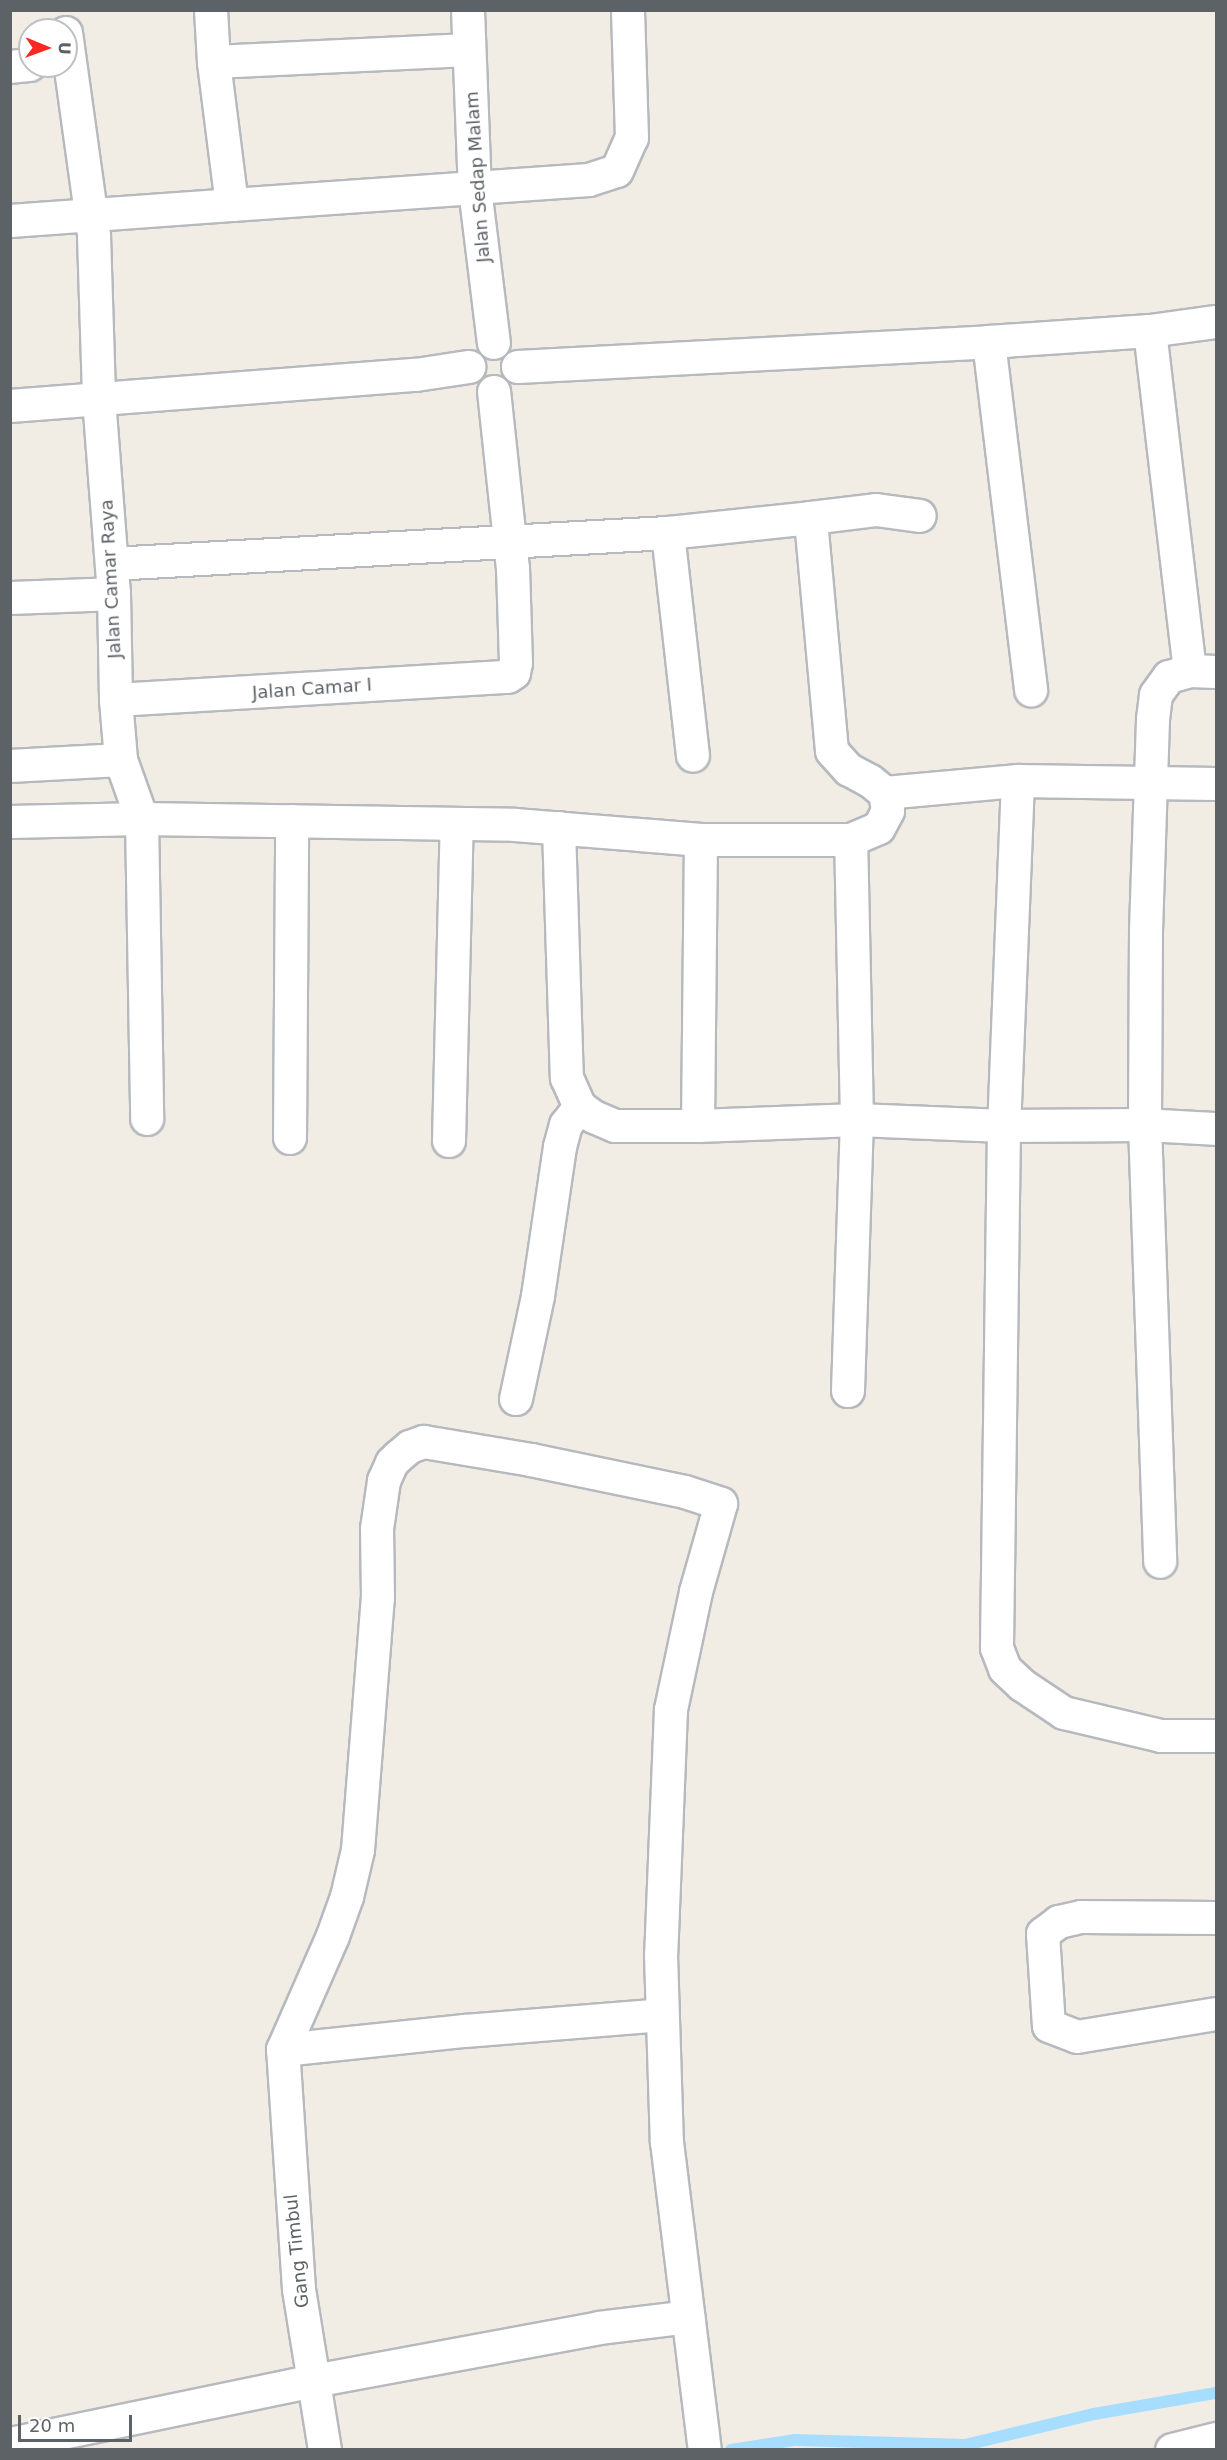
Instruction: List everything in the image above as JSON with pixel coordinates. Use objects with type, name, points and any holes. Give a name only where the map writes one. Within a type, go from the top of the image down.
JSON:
[{"type":"main road","points":[[1172,2450],[1216,2439]]},
{"type":"street","points":[[211,10],[214,62],[232,205]]},
{"type":"street","name":"Jalan Sedap Malam","points":[[468,10],[475,189],[494,342]]},
{"type":"street","points":[[10,220],[589,180],[617,171],[632,138],[628,10]]},
{"type":"street","points":[[214,62],[469,50]]},
{"type":"street","name":"Jalan Camar Raya","points":[[72,78],[92,215],[99,399],[113,579],[116,700],[121,760],[142,819],[147,1119]]},
{"type":"street","points":[[518,367],[989,342],[1150,331],[1216,322]]},
{"type":"street","points":[[1150,331],[1203,672],[1168,677],[1156,695],[1150,783],[1146,1125],[1160,1562]]},
{"type":"street","points":[[494,342],[506,346],[515,355],[518,367],[515,380],[506,388],[494,392],[482,389],[473,380],[469,368],[473,356],[482,346],[494,342]]},
{"type":"street","points":[[989,342],[1031,690]]},
{"type":"street","points":[[10,406],[416,375],[469,368]]},
{"type":"street","points":[[494,392],[511,543]]},
{"type":"street","points":[[10,598],[113,579],[511,543],[668,533],[876,510],[920,516]]},
{"type":"street","points":[[10,822],[142,819],[457,824],[559,828],[701,840],[851,840],[879,828],[888,811],[885,794],[870,781],[849,770],[832,751],[811,518]]},
{"type":"street","points":[[668,533],[693,756]]},
{"type":"street","name":"Jalan Camar I","points":[[116,700],[514,674],[516,663],[511,543]]},
{"type":"street","points":[[10,766],[121,760]]},
{"type":"street","points":[[885,794],[1018,781],[1216,784]]},
{"type":"street","points":[[1018,781],[1004,1126],[998,1648],[1005,1669],[1022,1685],[1064,1713],[1161,1736],[1216,1736]]},
{"type":"street","points":[[290,1138],[292,821]]},
{"type":"street","points":[[449,1141],[457,824]]},
{"type":"street","points":[[559,828],[567,1078],[580,1107],[594,1117],[615,1126],[698,1126],[857,1120],[1004,1126],[1146,1125],[1216,1129]]},
{"type":"street","points":[[698,1126],[701,840]]},
{"type":"street","points":[[848,1391],[857,1120],[851,840]]},
{"type":"street","points":[[516,1399],[538,1296],[560,1147],[566,1125],[580,1107]]},
{"type":"street","points":[[662,2015],[465,2031],[283,2050],[333,1936],[347,1897],[358,1850],[378,1598],[377,1529],[384,1481],[392,1462],[410,1447],[424,1442],[531,1460],[685,1492],[722,1504],[696,1592],[671,1710],[663,1852],[662,2015],[667,2142],[698,2408],[705,2450]]},
{"type":"street","points":[[1216,1918],[1081,1917],[1059,1922],[1043,1934],[1048,2026],[1077,2037],[1216,2014]]},
{"type":"street","name":"Gang Timbul","points":[[283,2050],[299,2289],[325,2450]]},
{"type":"street","points":[[10,2444],[314,2380],[599,2328],[688,2317]]},
{"type":"waterway","points":[[731,2450],[795,2440],[965,2445],[1094,2414],[1216,2393]]}]
